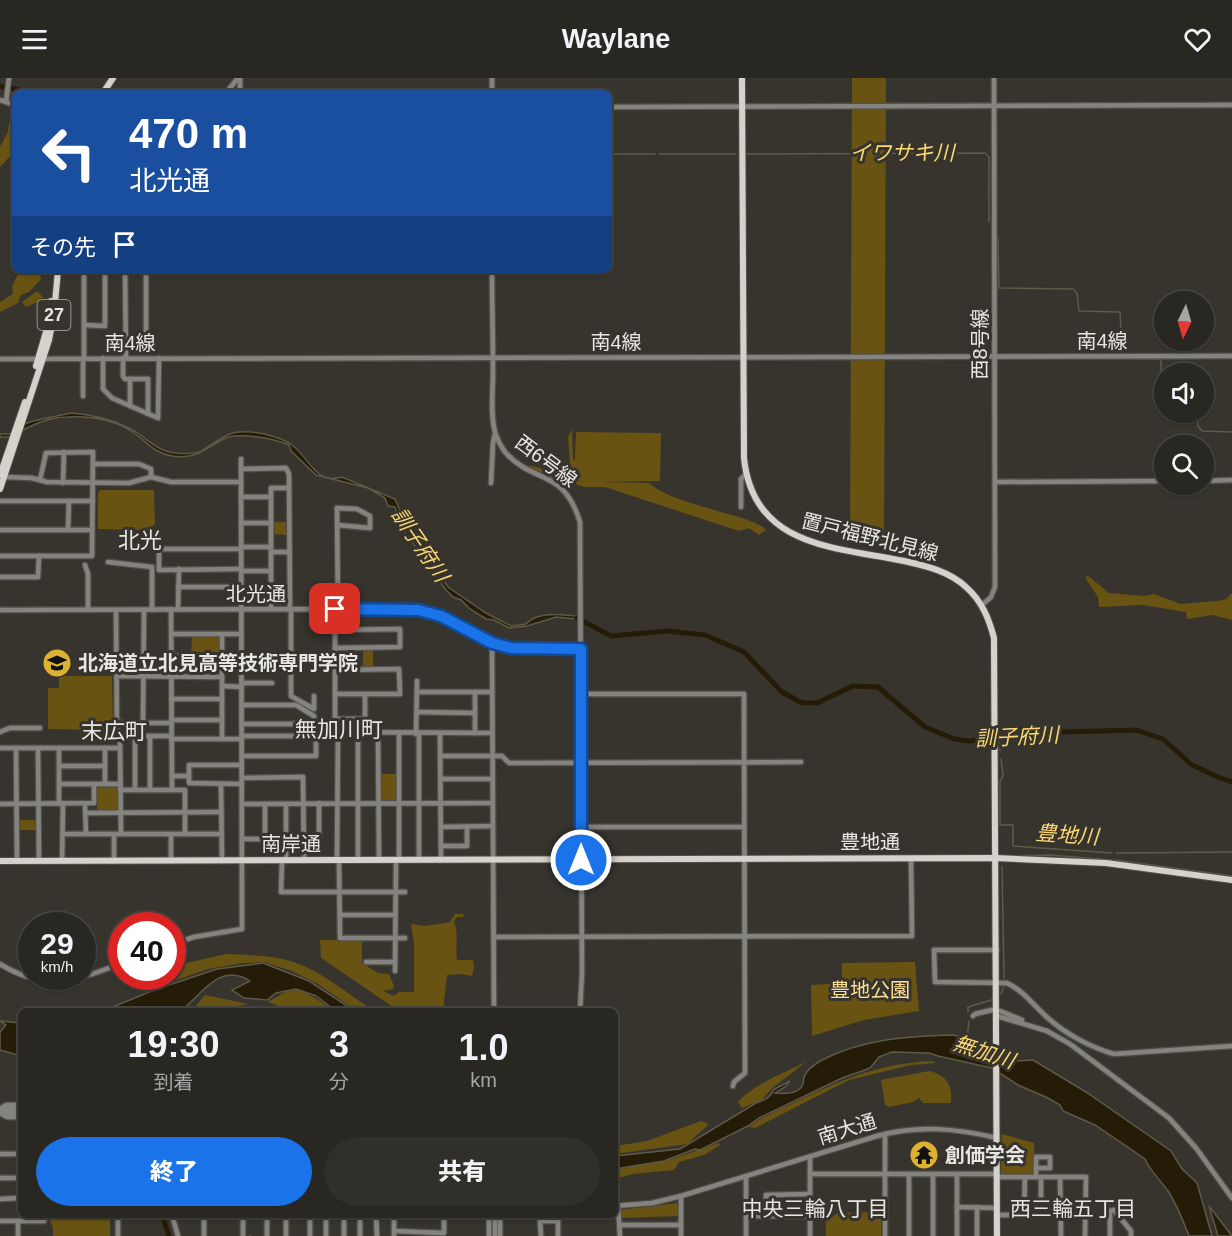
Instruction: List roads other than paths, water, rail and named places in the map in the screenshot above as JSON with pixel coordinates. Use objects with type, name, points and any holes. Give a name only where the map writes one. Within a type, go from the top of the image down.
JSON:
[{"type":"main road","name":"置戸福野北見線","points":[[742,78],[743,357],[746,475],[753,496],[761,509],[789,534],[813,543],[936,569],[966,587],[982,605],[990,621],[994,638],[996,858]]},
{"type":"main road","name":"27","points":[[0,489],[1,476],[41,359],[56,273]]},
{"type":"main road","name":"豊地通","points":[[581,860],[996,858]]},
{"type":"main road","points":[[997,1236],[996,858],[1106,863],[1232,880]]},
{"type":"main road","name":"南岸通","points":[[0,861],[581,860]]},
{"type":"street","points":[[3,101],[9,78]]},
{"type":"street","points":[[229,90],[239,78]]},
{"type":"street","name":"西8号線","points":[[982,605],[991,597],[994,586],[994,78]]},
{"type":"street","points":[[612,107],[1232,105]]},
{"type":"street","points":[[83,396],[84,273]]},
{"type":"street","points":[[85,325],[105,326],[105,273]]},
{"type":"street","points":[[125,273],[123,376],[125,379],[148,379],[148,414]]},
{"type":"street","points":[[125,337],[146,337],[146,273]]},
{"type":"street","name":"西6号線","points":[[492,273],[495,434],[513,459],[556,483],[570,497],[575,506],[580,522],[581,649]]},
{"type":"street","name":"南4線","points":[[0,359],[1232,356]]},
{"type":"street","points":[[103,358],[103,389],[112,398],[158,418],[159,358]]},
{"type":"street","points":[[130,379],[130,406]]},
{"type":"street","points":[[491,483],[495,434]]},
{"type":"street","points":[[63,483],[64,452]]},
{"type":"street","points":[[0,556],[92,556],[93,452],[46,453],[40,480]]},
{"type":"street","points":[[186,940],[242,929],[241,459]]},
{"type":"street","points":[[93,464],[139,464],[151,469],[151,477]]},
{"type":"street","points":[[241,469],[286,468],[290,474],[291,696],[314,709],[314,696]]},
{"type":"street","points":[[741,507],[741,479],[746,475]]},
{"type":"street","points":[[1,476],[63,483],[129,483],[151,477],[171,482],[241,483]]},
{"type":"street","points":[[1214,480],[1232,480]]},
{"type":"street","points":[[995,482],[1154,481]]},
{"type":"street","points":[[271,609],[271,488],[289,488]]},
{"type":"street","points":[[241,497],[271,497]]},
{"type":"street","points":[[0,501],[93,501]]},
{"type":"street","points":[[68,530],[69,501]]},
{"type":"street","points":[[337,525],[370,528],[370,516],[357,509],[337,508],[335,719],[340,938],[405,938]]},
{"type":"street","points":[[242,523],[271,523]]},
{"type":"street","points":[[0,530],[92,530]]},
{"type":"street","points":[[271,571],[159,570],[159,549],[241,548],[290,552]]},
{"type":"street","points":[[0,577],[38,577],[39,556]]},
{"type":"street","points":[[108,561],[152,567],[152,609]]},
{"type":"street","points":[[85,565],[88,574],[88,610]]},
{"type":"street","points":[[178,609],[179,569]]},
{"type":"street","points":[[178,587],[241,587]]},
{"type":"street","points":[[171,609],[172,790]]},
{"type":"street","name":"北光通","points":[[0,610],[418,610],[441,616],[492,643],[511,648],[581,649]]},
{"type":"street","points":[[116,610],[115,669],[117,733],[120,736],[121,834]]},
{"type":"street","points":[[143,723],[144,610]]},
{"type":"street","points":[[335,630],[400,629],[400,647],[335,648]]},
{"type":"street","points":[[172,634],[241,634]]},
{"type":"street","points":[[222,634],[222,739]]},
{"type":"street","points":[[492,643],[494,1008]]},
{"type":"street","points":[[580,1008],[581,649]]},
{"type":"street","points":[[172,656],[222,656]]},
{"type":"street","points":[[242,658],[291,658]]},
{"type":"street","points":[[335,670],[399,669],[400,694],[335,694]]},
{"type":"street","points":[[117,676],[222,677]]},
{"type":"street","points":[[417,681],[419,860]]},
{"type":"street","points":[[222,686],[272,682]]},
{"type":"street","points":[[417,692],[492,692]]},
{"type":"street","points":[[475,692],[476,733]]},
{"type":"street","points":[[335,719],[365,719],[365,694]]},
{"type":"street","points":[[582,694],[744,694],[745,1073],[734,1082],[733,1086]]},
{"type":"street","points":[[171,699],[222,699]]},
{"type":"street","points":[[242,705],[296,705],[314,716],[314,724],[242,724]]},
{"type":"street","points":[[417,712],[475,713]]},
{"type":"street","points":[[117,723],[222,720]]},
{"type":"street","points":[[0,732],[10,728],[40,728]]},
{"type":"street","points":[[120,736],[222,739],[316,736],[336,732],[492,733]]},
{"type":"street","points":[[358,733],[358,860]]},
{"type":"street","points":[[378,733],[379,860]]},
{"type":"street","points":[[395,971],[399,734]]},
{"type":"street","points":[[440,734],[441,860]]},
{"type":"street","points":[[135,736],[135,790]]},
{"type":"street","points":[[150,736],[150,790]]},
{"type":"street","points":[[242,756],[316,756],[316,736]]},
{"type":"street","points":[[0,748],[120,748]]},
{"type":"street","points":[[16,748],[17,861]]},
{"type":"street","points":[[39,748],[39,861]]},
{"type":"street","points":[[59,748],[62,861]]},
{"type":"street","points":[[105,748],[105,784]]},
{"type":"street","points":[[441,756],[502,756],[509,763],[801,762]]},
{"type":"street","points":[[242,765],[189,765],[189,783],[221,784],[303,777],[304,860]]},
{"type":"street","points":[[60,766],[105,766]]},
{"type":"street","points":[[172,776],[189,776]]},
{"type":"street","points":[[441,779],[493,779]]},
{"type":"street","points":[[59,784],[105,784],[135,790],[185,790],[185,834]]},
{"type":"street","points":[[0,804],[94,803],[94,784]]},
{"type":"street","points":[[221,784],[222,861]]},
{"type":"street","points":[[304,844],[319,844],[319,803]]},
{"type":"street","points":[[242,804],[493,803]]},
{"type":"street","points":[[85,804],[86,834]]},
{"type":"street","points":[[265,804],[265,839]]},
{"type":"street","points":[[286,804],[286,839],[281,892],[405,892]]},
{"type":"street","points":[[86,813],[221,812]]},
{"type":"street","points":[[441,827],[493,826]]},
{"type":"street","points":[[581,827],[744,826]]},
{"type":"street","points":[[441,846],[467,846],[467,827]]},
{"type":"street","points":[[63,834],[222,834]]},
{"type":"street","points":[[114,834],[114,861]]},
{"type":"street","points":[[171,834],[171,861]]},
{"type":"street","points":[[242,839],[286,839]]},
{"type":"street","points":[[911,858],[912,945]]},
{"type":"street","points":[[340,915],[395,915]]},
{"type":"street","points":[[494,937],[912,936]]},
{"type":"street","points":[[997,950],[934,950],[935,982],[996,982],[1017,987],[1047,1018],[1096,1047],[1114,1054],[1232,1046]]},
{"type":"street","points":[[366,962],[395,962]]},
{"type":"street","points":[[0,964],[20,975],[62,982],[79,980],[108,969]]},
{"type":"street","points":[[973,1016],[992,1010]]},
{"type":"street","points":[[998,1016],[1047,1031],[1075,1048],[1169,1118],[1196,1148],[1232,1198]]},
{"type":"street","points":[[1075,1048],[1076,1036]]},
{"type":"street","points":[[0,1111],[6,1105],[18,1110]]},
{"type":"street","points":[[0,1111],[18,1111]]},
{"type":"street","points":[[0,1111],[8,1117],[18,1112]]},
{"type":"street","name":"南大通","points":[[618,1206],[652,1203],[681,1197],[885,1134],[905,1130],[935,1128],[959,1130],[997,1138]]},
{"type":"street","points":[[885,1134],[885,1236]]},
{"type":"street","points":[[0,1154],[18,1154]]},
{"type":"street","points":[[810,1157],[810,1236]]},
{"type":"street","points":[[1036,1168],[1039,1177],[1041,1215]]},
{"type":"street","points":[[810,1174],[1086,1177],[1085,1236]]},
{"type":"street","points":[[909,1174],[909,1236]]},
{"type":"street","points":[[933,1174],[933,1236]]},
{"type":"street","points":[[957,1174],[957,1236]]},
{"type":"street","points":[[746,1176],[746,1236]]},
{"type":"street","points":[[1024,1215],[1025,1177]]},
{"type":"street","points":[[1060,1177],[1060,1236]]},
{"type":"street","points":[[0,1178],[18,1178]]},
{"type":"street","points":[[766,1216],[766,1195],[810,1194]]},
{"type":"street","points":[[681,1197],[681,1236]]},
{"type":"street","points":[[0,1199],[18,1198]]},
{"type":"street","points":[[957,1207],[1024,1215],[1060,1215]]},
{"type":"street","points":[[977,1208],[977,1236]]},
{"type":"street","points":[[1110,1236],[1110,1211],[1114,1210],[1131,1231],[1131,1236]]},
{"type":"street","points":[[746,1216],[810,1216]]},
{"type":"street","points":[[0,1221],[44,1221],[44,1218]]},
{"type":"street","points":[[118,1218],[118,1236]]},
{"type":"street","points":[[173,1218],[178,1236]]},
{"type":"street","points":[[204,1218],[204,1236]]},
{"type":"street","points":[[243,1218],[243,1236]]},
{"type":"street","points":[[267,1218],[267,1236]]},
{"type":"street","points":[[286,1218],[286,1236]]},
{"type":"street","points":[[310,1218],[310,1236]]},
{"type":"street","points":[[326,1218],[326,1236]]},
{"type":"street","points":[[344,1218],[344,1236]]},
{"type":"street","points":[[360,1218],[360,1236]]},
{"type":"street","points":[[376,1218],[376,1236]]},
{"type":"street","points":[[393,1218],[394,1234],[444,1233],[444,1218]]},
{"type":"street","points":[[489,1218],[489,1236]]},
{"type":"street","points":[[495,1218],[495,1236]]},
{"type":"street","points":[[500,1218],[500,1236]]},
{"type":"street","points":[[540,1236],[540,1221],[558,1218],[558,1236]]},
{"type":"street","points":[[617,1218],[620,1236]]},
{"type":"street","points":[[18,1221],[18,1236]]},
{"type":"street","points":[[620,1225],[681,1225]]},
{"type":"water","name":"訓子府川","points":[[71,413],[96,417],[121,424],[160,448],[176,453],[201,451],[226,436],[240,432],[259,433],[282,439],[298,450],[319,474],[325,477],[342,477],[395,499],[408,529],[448,587],[486,613],[511,626],[526,624],[536,617],[550,615],[576,616],[576,619],[556,617],[527,626],[509,628],[494,620],[486,619],[446,590],[401,526],[395,507],[388,506],[385,498],[368,488],[316,475],[291,451],[289,445],[283,443],[258,437],[232,436],[201,452],[189,456],[172,456],[155,450],[134,433],[119,425],[94,418],[76,417],[48,420],[13,436],[0,437],[0,434],[11,434],[22,425],[33,421]]},
{"type":"water","points":[[263,963],[309,981],[350,1008],[332,1008],[316,996],[296,989],[276,993],[267,1000],[244,998],[232,990],[250,981],[229,975],[212,982],[184,1008],[110,1008],[154,990],[186,990],[186,979],[217,969]]},
{"type":"water","points":[[0,1021],[18,1023],[18,1055],[0,1050],[0,1032],[6,1025]]},
{"type":"water","name":"無加川","points":[[953,1035],[983,1042],[1016,1061],[1033,1060],[1086,1092],[1171,1151],[1182,1169],[1197,1183],[1212,1236],[1189,1236],[1171,1196],[1145,1159],[1095,1125],[1063,1111],[1060,1105],[1018,1085],[992,1068],[929,1053],[892,1052],[879,1057],[870,1068],[842,1078],[759,1118],[700,1150],[695,1149],[664,1161],[618,1169],[618,1156],[680,1149],[766,1099],[773,1090],[790,1081],[775,1093],[791,1093],[798,1090],[810,1068],[822,1060],[853,1047],[919,1036]]},
{"type":"water","points":[[1209,1206],[1232,1236],[1218,1236]]},
{"type":"waterway","name":"イワサキ川","points":[[11,88],[19,90]]},
{"type":"waterway","name":"イワサキ川","points":[[747,154],[985,153],[989,157],[989,222]]},
{"type":"waterway","name":"イワサキ川","points":[[612,154],[655,154]]},
{"type":"waterway","name":"イワサキ川","points":[[659,154],[736,154]]},
{"type":"waterway","name":"イワサキ川","points":[[998,239],[999,288],[1073,289],[1077,293],[1079,311],[1120,312],[1122,352]]},
{"type":"waterway","name":"イワサキ川","points":[[1125,359],[1161,359],[1161,363]]},
{"type":"waterway","name":"イワサキ川","points":[[1198,423],[1202,431],[1232,432]]},
{"type":"waterway","name":"訓子府川","points":[[577,618],[611,636],[667,631],[705,635],[744,652],[782,692],[802,703],[817,703],[853,686],[878,687],[925,727],[954,739],[969,741],[1062,732],[1136,730],[1163,739],[1192,765],[1232,782]]},
{"type":"waterway","name":"豊地川","points":[[999,738],[1000,750]]},
{"type":"waterway","name":"豊地川","points":[[1001,759],[1003,776],[1000,781],[1000,825],[1013,825],[1013,846],[1112,853]]},
{"type":"waterway","name":"豊地川","points":[[1116,853],[1232,852]]},
{"type":"waterway","points":[[1003,856],[1050,855],[1112,860]]},
{"type":"waterway","points":[[1115,860],[1232,876]]},
{"type":"waterway","points":[[1002,866],[1004,978]]},
{"type":"waterway","points":[[1001,994],[1004,986]]},
{"type":"waterway","points":[[968,1012],[968,1007],[991,1000]]},
{"type":"waterway","name":"無加川","points":[[967,1038],[969,1021]]},
{"type":"waterway","points":[[163,1218],[169,1236]]},
{"type":"place","name":"北海道立北見高等技術専門学院","points":[[57,663]]},
{"type":"place","name":"創価学会","points":[[924,1155]]},
{"type":"district","name":"北光","points":[[140,540]]},
{"type":"district","name":"無加川町","points":[[339,729]]},
{"type":"district","name":"末広町","points":[[114,731]]},
{"type":"district","name":"中央三輪八丁目","points":[[815,1209]]},
{"type":"district","name":"西三輪五丁目","points":[[1073,1209]]},
{"type":"park label","name":"豊地公園","points":[[870,990]]}]
